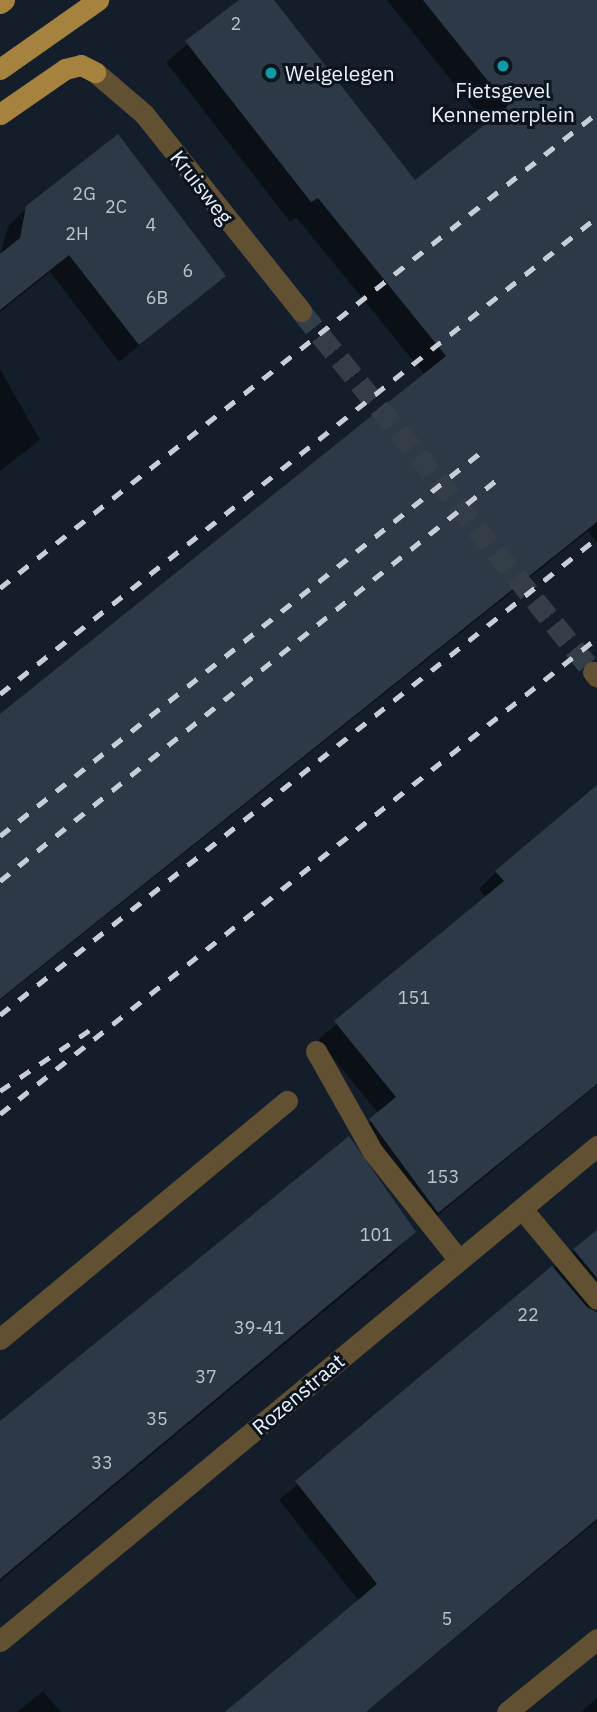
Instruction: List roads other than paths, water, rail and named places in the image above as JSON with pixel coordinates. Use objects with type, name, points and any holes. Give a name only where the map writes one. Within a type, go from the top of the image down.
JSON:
[{"type":"main road","points":[[0,3],[4,0]]},
{"type":"main road","points":[[0,69],[98,0]]},
{"type":"main road","points":[[0,114],[65,69],[81,65],[95,72]]},
{"type":"street","name":"Kruisweg","points":[[95,72],[144,114],[301,311]]},
{"type":"street","points":[[316,1051],[373,1152],[459,1260]]},
{"type":"street","points":[[0,1339],[287,1101]]},
{"type":"street","name":"Rozenstraat","points":[[0,1641],[597,1146]]},
{"type":"street","points":[[522,1209],[597,1299]]},
{"type":"street","points":[[507,1712],[597,1639]]},
{"type":"tunnel","points":[[301,311],[593,672]]},
{"type":"railway","points":[[0,588],[597,113]]},
{"type":"railway","points":[[0,694],[597,217]]},
{"type":"railway","points":[[0,836],[480,453]]},
{"type":"railway","points":[[0,881],[499,478]]},
{"type":"railway","points":[[0,1015],[597,538]]},
{"type":"railway","points":[[0,1114],[597,638]]},
{"type":"railway","points":[[0,1091],[97,1025]]},
{"type":"place","name":"Fietsgevel Kennemerplein","points":[[503,66]]},
{"type":"place","name":"Welgelegen","points":[[271,73]]}]
